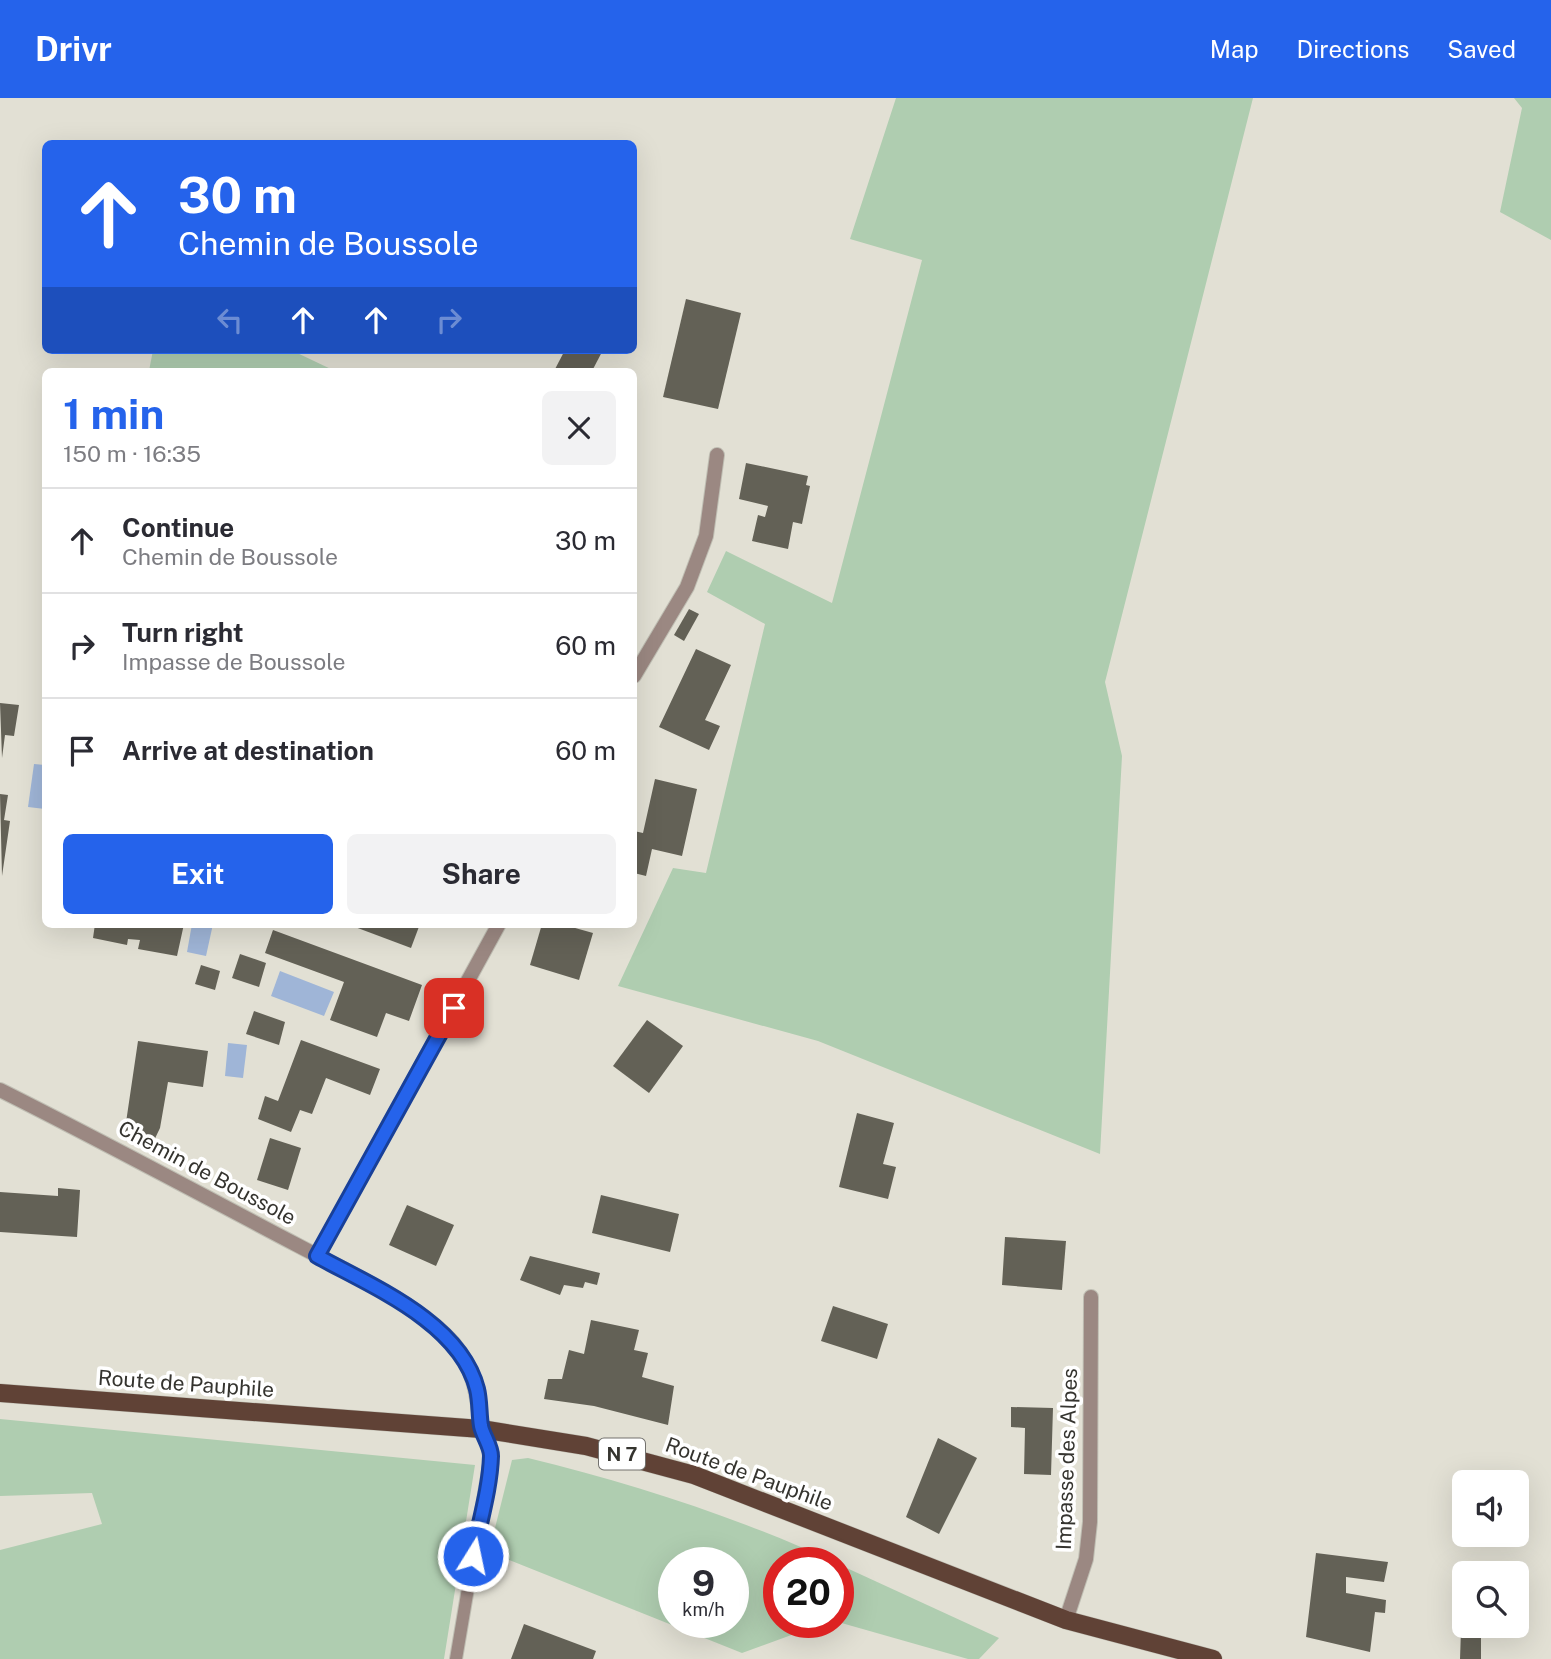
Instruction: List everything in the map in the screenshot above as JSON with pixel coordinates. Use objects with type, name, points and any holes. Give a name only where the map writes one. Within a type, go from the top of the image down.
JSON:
[{"type":"main road","name":"Route de Pauphile","points":[[0,1393],[481,1429],[586,1446],[694,1475],[1066,1620],[1213,1659]]},
{"type":"street","points":[[637,671],[687,587],[706,536],[717,455]]},
{"type":"street","points":[[317,1256],[497,928]]},
{"type":"street","name":"Chemin de Boussole","points":[[0,1090],[396,1300],[454,1344],[477,1388],[481,1429]]},
{"type":"street","name":"Impasse des Alpes","points":[[1066,1620],[1086,1559],[1090,1522],[1091,1297]]},
{"type":"lane","points":[[456,1659],[491,1454],[481,1429]]},
{"type":"green space","points":[[896,98],[1253,98],[1105,682],[1122,756],[1100,1154],[818,1041],[618,986],[673,868],[706,873],[765,624],[707,592],[726,551],[832,603],[922,260],[850,239]]},
{"type":"green space","points":[[1514,98],[1551,98],[1551,240],[1500,212],[1522,108]]},
{"type":"green space","points":[[152,354],[299,354],[329,368],[150,368]]},
{"type":"green space","points":[[0,1419],[475,1465],[444,1659],[0,1659],[0,1550],[102,1524],[92,1493],[0,1496]]},
{"type":"green space","points":[[528,1458],[607,1479],[723,1516],[801,1547],[763,1547],[763,1638],[783,1638],[742,1653],[704,1638],[749,1638],[749,1547],[658,1547],[658,1619],[489,1552],[512,1460]]},
{"type":"green space","points":[[854,1571],[999,1638],[979,1659],[968,1659],[854,1627]]},
{"type":"water","points":[[34,764],[42,765],[42,809],[28,807]]},
{"type":"water","points":[[191,928],[212,928],[206,956],[187,952]]},
{"type":"water","points":[[280,971],[334,992],[324,1016],[271,996]]},
{"type":"water","points":[[228,1043],[247,1045],[243,1078],[225,1076]]},
{"type":"building","points":[[686,299],[741,313],[718,409],[663,397]]},
{"type":"building","points":[[563,354],[601,354],[594,368],[556,368]]},
{"type":"building","points":[[746,463],[808,476],[806,485],[810,486],[802,524],[793,522],[788,549],[752,541],[758,515],[765,517],[768,506],[739,499]]},
{"type":"building","points":[[689,609],[699,614],[684,641],[674,635]]},
{"type":"building","points":[[696,649],[731,665],[705,720],[720,726],[709,750],[659,727]]},
{"type":"building","points":[[0,703],[19,705],[14,736],[5,735],[2,758]]},
{"type":"building","points":[[655,779],[697,789],[682,856],[652,849],[646,876],[637,874],[637,832],[643,833]]},
{"type":"building","points":[[0,794],[8,795],[4,820],[10,821],[2,876]]},
{"type":"building","points":[[94,928],[183,928],[177,956],[138,949],[140,940],[128,939],[127,945],[93,938]]},
{"type":"building","points":[[358,928],[418,928],[411,948]]},
{"type":"building","points":[[541,928],[575,928],[593,933],[579,980],[530,965]]},
{"type":"building","points":[[273,930],[422,985],[409,1021],[386,1013],[377,1037],[330,1020],[344,982],[265,953]]},
{"type":"building","points":[[240,954],[266,963],[259,987],[232,978]]},
{"type":"building","points":[[201,965],[220,971],[215,990],[195,984]]},
{"type":"building","points":[[254,1011],[285,1022],[279,1045],[246,1034]]},
{"type":"building","points":[[647,1020],[683,1046],[649,1093],[613,1066]]},
{"type":"building","points":[[301,1040],[380,1069],[370,1095],[326,1078],[312,1114],[300,1110],[291,1132],[258,1119],[265,1096],[278,1101]]},
{"type":"building","points":[[138,1041],[208,1051],[203,1087],[168,1082],[160,1128],[149,1151],[124,1136]]},
{"type":"building","points":[[857,1113],[894,1123],[883,1164],[896,1167],[888,1199],[839,1187]]},
{"type":"building","points":[[270,1138],[301,1148],[288,1190],[257,1180]]},
{"type":"building","points":[[58,1188],[80,1190],[77,1237],[0,1232],[0,1192],[58,1196]]},
{"type":"building","points":[[601,1195],[679,1214],[670,1252],[592,1233]]},
{"type":"building","points":[[407,1205],[454,1225],[436,1266],[389,1245]]},
{"type":"building","points":[[1005,1237],[1066,1241],[1062,1290],[1002,1285]]},
{"type":"building","points":[[530,1256],[600,1273],[597,1285],[585,1282],[583,1288],[564,1285],[560,1295],[520,1280]]},
{"type":"building","points":[[833,1306],[888,1324],[877,1359],[821,1341]]},
{"type":"building","points":[[591,1320],[639,1330],[634,1350],[648,1353],[642,1377],[674,1386],[668,1425],[594,1406],[544,1399],[548,1379],[562,1379],[569,1350],[584,1354]]},
{"type":"building","points":[[1011,1407],[1053,1408],[1051,1475],[1024,1474],[1025,1428],[1011,1427]]},
{"type":"building","points":[[938,1438],[977,1458],[939,1534],[906,1517]]},
{"type":"building","points":[[1316,1553],[1388,1562],[1384,1582],[1346,1577],[1346,1593],[1386,1600],[1385,1613],[1375,1612],[1370,1652],[1306,1637]]},
{"type":"building","points":[[524,1624],[596,1651],[593,1659],[511,1659]]},
{"type":"building","points":[[1461,1638],[1481,1638],[1481,1659],[1460,1659]]},
{"type":"route","points":[[454,1008],[317,1256],[396,1300],[435,1327],[454,1344],[466,1363],[477,1388],[481,1429],[491,1454],[473,1556]]}]
